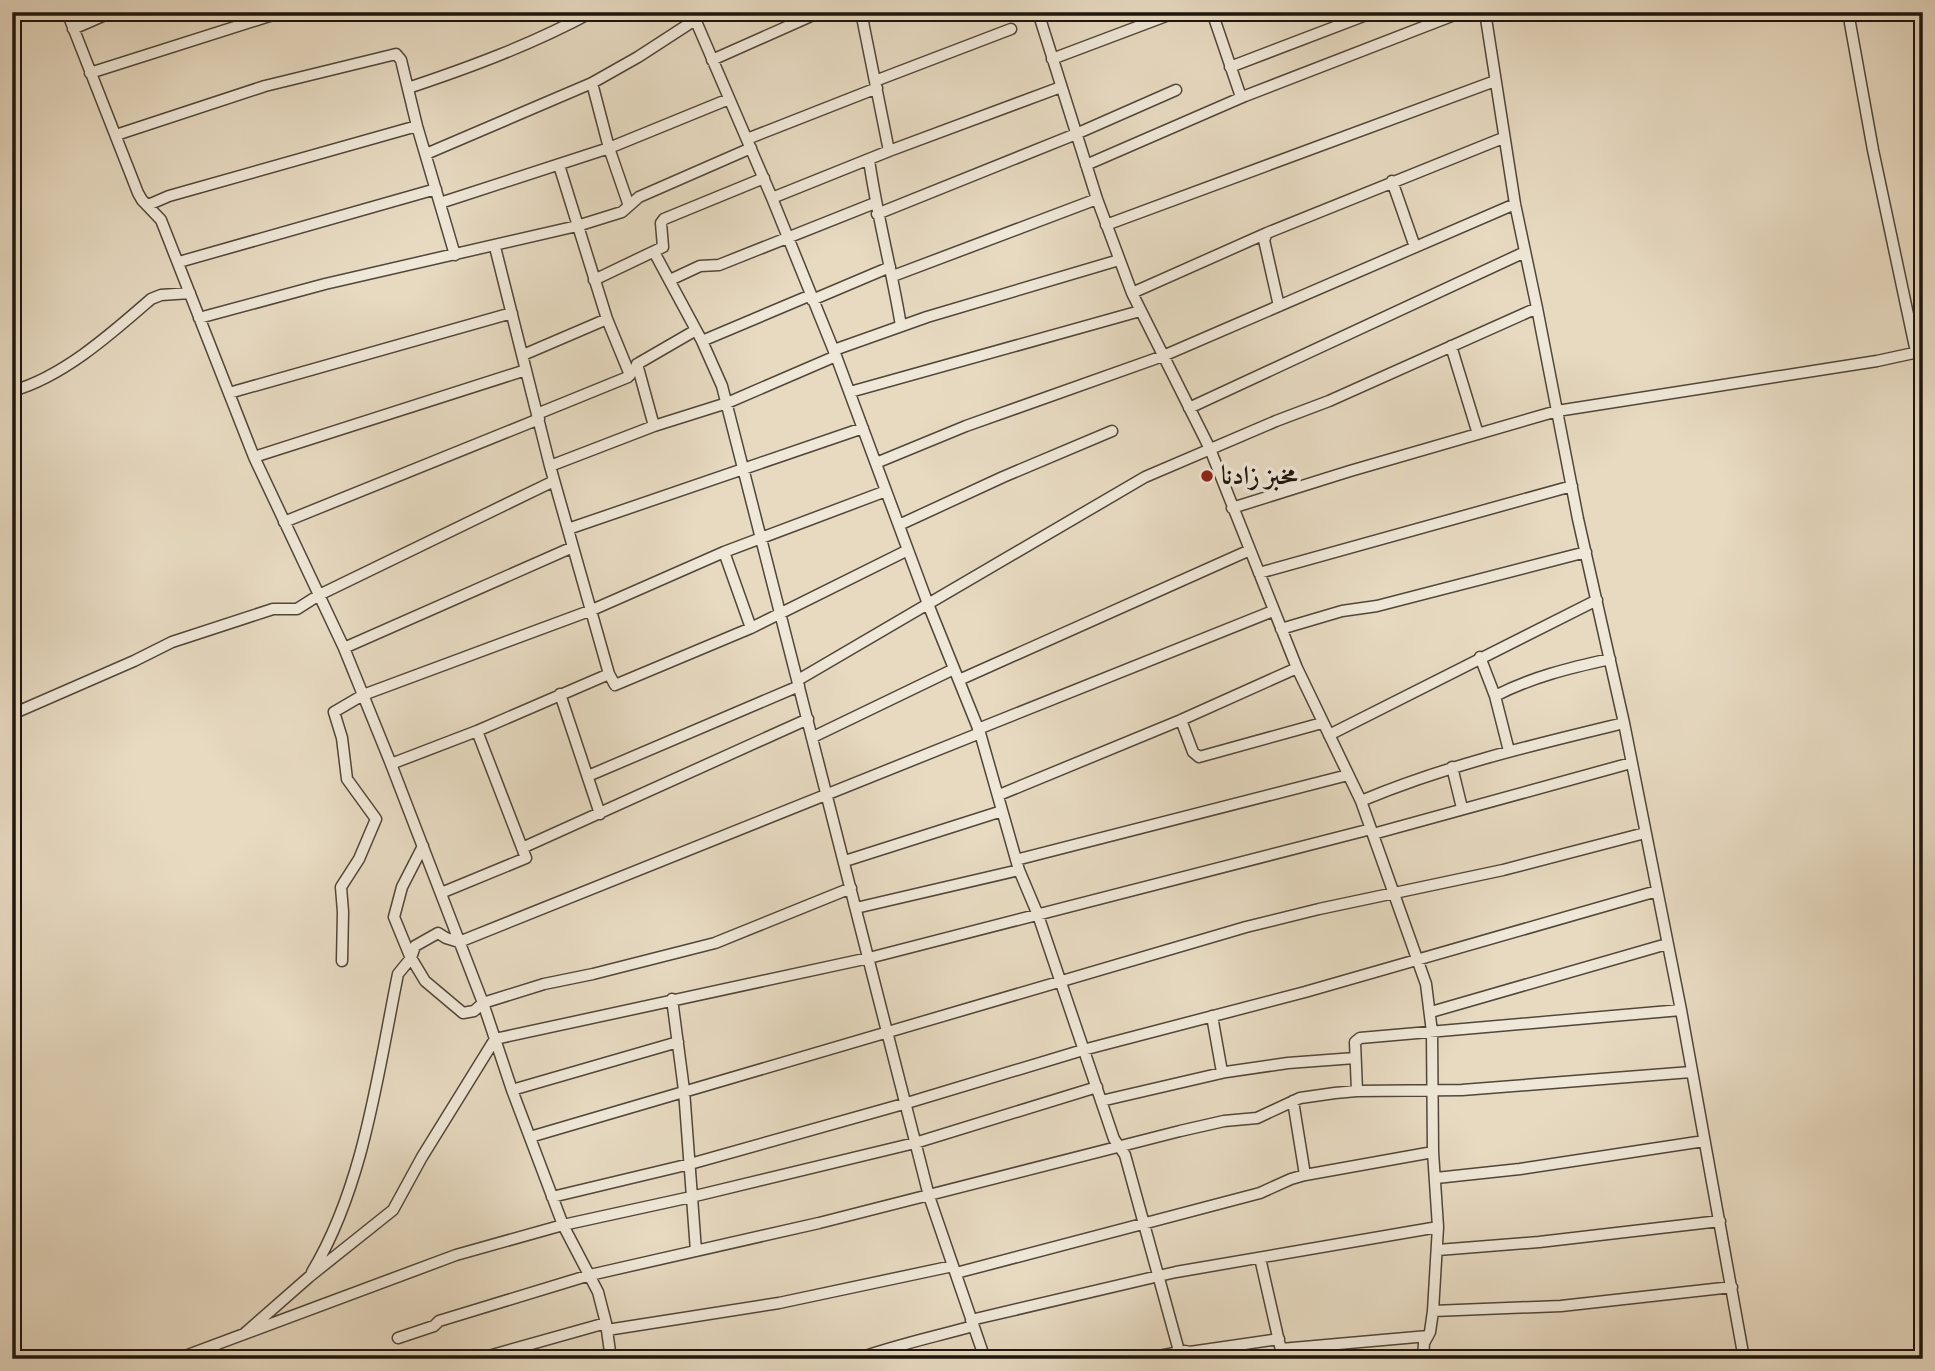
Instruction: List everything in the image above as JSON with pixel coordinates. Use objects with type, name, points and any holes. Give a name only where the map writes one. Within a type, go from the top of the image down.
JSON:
[{"type":"street","points":[[67,12],[138,193],[161,220],[254,457],[344,648],[391,764],[483,1003],[552,1197],[598,1292],[611,1359]]},
{"type":"street","points":[[73,29],[112,12]]},
{"type":"street","points":[[90,73],[282,12]]},
{"type":"street","points":[[408,88],[476,65],[592,12]]},
{"type":"street","points":[[712,60],[820,12]]},
{"type":"street","points":[[861,12],[889,151]]},
{"type":"street","points":[[1038,12],[1097,199],[1132,293],[1210,449],[1297,668],[1361,801],[1392,895],[1426,984],[1432,1032],[1433,1152],[1438,1250],[1433,1311],[1424,1343],[1423,1359]]},
{"type":"street","points":[[1212,12],[1241,97]]},
{"type":"street","points":[[1230,67],[1374,12]]},
{"type":"street","points":[[1086,165],[1241,97],[1462,12]]},
{"type":"street","points":[[1485,12],[1515,205],[1681,1010],[1732,1287],[1741,1358]]},
{"type":"street","points":[[1233,508],[1557,411],[1877,361],[1919,352],[1873,150],[1848,12]]},
{"type":"street","points":[[1052,59],[1174,13]]},
{"type":"street","points":[[426,154],[592,83],[638,57],[693,16],[789,238],[979,731],[1018,865],[1038,915],[1114,1139],[1125,1155],[1159,1276],[1187,1354]]},
{"type":"street","points":[[199,318],[325,284],[495,247],[617,214],[639,197],[749,144],[876,85],[1011,29]]},
{"type":"street","points":[[116,135],[255,89],[393,53],[398,55],[401,61],[455,255]]},
{"type":"street","points":[[1106,225],[1495,81]]},
{"type":"street","points":[[592,83],[609,148],[629,206]]},
{"type":"street","points":[[772,198],[1061,87]]},
{"type":"street","points":[[670,280],[700,266],[719,265],[1076,134],[1176,90]]},
{"type":"street","points":[[440,203],[609,148],[729,99]]},
{"type":"street","points":[[148,205],[169,196],[417,126]]},
{"type":"street","points":[[1132,293],[1267,233],[1503,138]]},
{"type":"street","points":[[869,160],[876,208],[901,326]]},
{"type":"street","points":[[559,165],[607,319],[630,375]]},
{"type":"street","points":[[594,280],[663,247],[661,223],[664,219],[764,178]]},
{"type":"street","points":[[1392,181],[1415,247]]},
{"type":"street","points":[[178,262],[436,189]]},
{"type":"street","points":[[284,522],[538,417],[630,375],[637,364],[699,335],[891,272],[1097,199]]},
{"type":"street","points":[[876,463],[993,416],[1163,356],[1515,205]]},
{"type":"street","points":[[1267,233],[1264,240],[1279,306]]},
{"type":"street","points":[[495,247],[554,481],[609,674],[615,685],[751,628],[908,550]]},
{"type":"street","points":[[654,252],[716,370],[727,403],[929,1196],[985,1359]]},
{"type":"street","points":[[1189,408],[1525,253]]},
{"type":"street","points":[[550,466],[654,426],[727,403],[901,326],[1119,260]]},
{"type":"street","points":[[12,391],[42,380],[99,342],[151,299],[161,295],[190,293]]},
{"type":"street","points":[[588,776],[799,683],[1145,477],[1329,401],[1538,308]]},
{"type":"street","points":[[850,392],[1140,310]]},
{"type":"street","points":[[229,393],[512,313]]},
{"type":"street","points":[[523,355],[607,319]]},
{"type":"street","points":[[1451,346],[1478,434]]},
{"type":"street","points":[[637,364],[654,426]]},
{"type":"street","points":[[254,457],[526,370]]},
{"type":"street","points":[[568,529],[863,428]]},
{"type":"street","points":[[899,525],[1112,431]]},
{"type":"street","points":[[17,712],[172,642],[273,610],[297,610],[319,595],[554,481]]},
{"type":"street","points":[[1259,573],[1572,486]]},
{"type":"street","points":[[342,961],[341,887],[359,859],[376,819],[346,779],[342,738],[334,712],[363,695],[592,610],[724,552],[886,491]]},
{"type":"street","points":[[344,648],[573,547]]},
{"type":"street","points":[[813,737],[1250,550]]},
{"type":"street","points":[[724,552],[751,628]]},
{"type":"street","points":[[1281,629],[1342,611],[1377,606],[1586,552]]},
{"type":"street","points":[[1328,735],[1597,600]]},
{"type":"street","points":[[309,1277],[329,1244],[356,1170],[398,974],[411,958],[415,946],[438,933],[459,942],[827,796],[1273,611]]},
{"type":"street","points":[[1480,657],[1495,696],[1509,751]]},
{"type":"street","points":[[1495,696],[1545,674],[1610,659]]},
{"type":"street","points":[[999,795],[1181,720],[1297,668]]},
{"type":"street","points":[[391,764],[477,731],[609,674]]},
{"type":"street","points":[[559,694],[600,814]]},
{"type":"street","points":[[522,848],[808,719]]},
{"type":"street","points":[[1181,720],[1193,752],[1199,757],[1322,723]]},
{"type":"street","points":[[1361,801],[1410,780],[1452,767],[1623,723]]},
{"type":"street","points":[[441,894],[526,858],[477,731]]},
{"type":"street","points":[[244,1334],[309,1277],[393,1210],[422,1157],[495,1039],[869,958],[1631,763]]},
{"type":"street","points":[[1452,767],[1462,808]]},
{"type":"street","points":[[856,908],[1348,775]]},
{"type":"street","points":[[845,861],[1002,811]]},
{"type":"street","points":[[530,1137],[1245,927],[1503,870],[1645,833]]},
{"type":"street","points":[[423,846],[402,887],[394,917],[411,958],[425,981],[463,1013],[474,1011],[483,1003],[544,984],[715,943],[851,888]]},
{"type":"street","points":[[552,1197],[690,1164],[1083,1050],[1657,891]]},
{"type":"street","points":[[1431,1012],[1667,944]]},
{"type":"street","points":[[672,999],[684,1090],[696,1251]]},
{"type":"street","points":[[1357,1091],[1357,1039],[1681,1010]]},
{"type":"street","points":[[1212,1016],[1222,1072]]},
{"type":"street","points":[[512,1090],[678,1042]]},
{"type":"street","points":[[1101,1101],[1222,1072],[1355,1058]]},
{"type":"street","points":[[398,1338],[434,1326],[439,1321],[590,1275],[929,1196],[1224,1121],[1257,1118],[1293,1101],[1357,1091],[1432,1091],[1691,1072]]},
{"type":"street","points":[[177,1359],[456,1255],[563,1224],[691,1197],[915,1143],[1097,1087]]},
{"type":"street","points":[[1293,1101],[1305,1175]]},
{"type":"street","points":[[1436,1178],[1704,1142]]},
{"type":"street","points":[[478,1359],[606,1326],[779,1303],[955,1269],[1260,1193],[1305,1175],[1433,1152]]},
{"type":"street","points":[[1438,1250],[1720,1221]]},
{"type":"street","points":[[864,1358],[880,1349],[927,1340],[972,1323],[1159,1276],[1438,1227]]},
{"type":"street","points":[[1260,1258],[1281,1349]]},
{"type":"street","points":[[1433,1311],[1585,1304],[1732,1287]]},
{"type":"street","points":[[1144,1359],[1428,1336]]},
{"type":"place","name":"مخبز زادنا","points":[[1207,476]]}]
